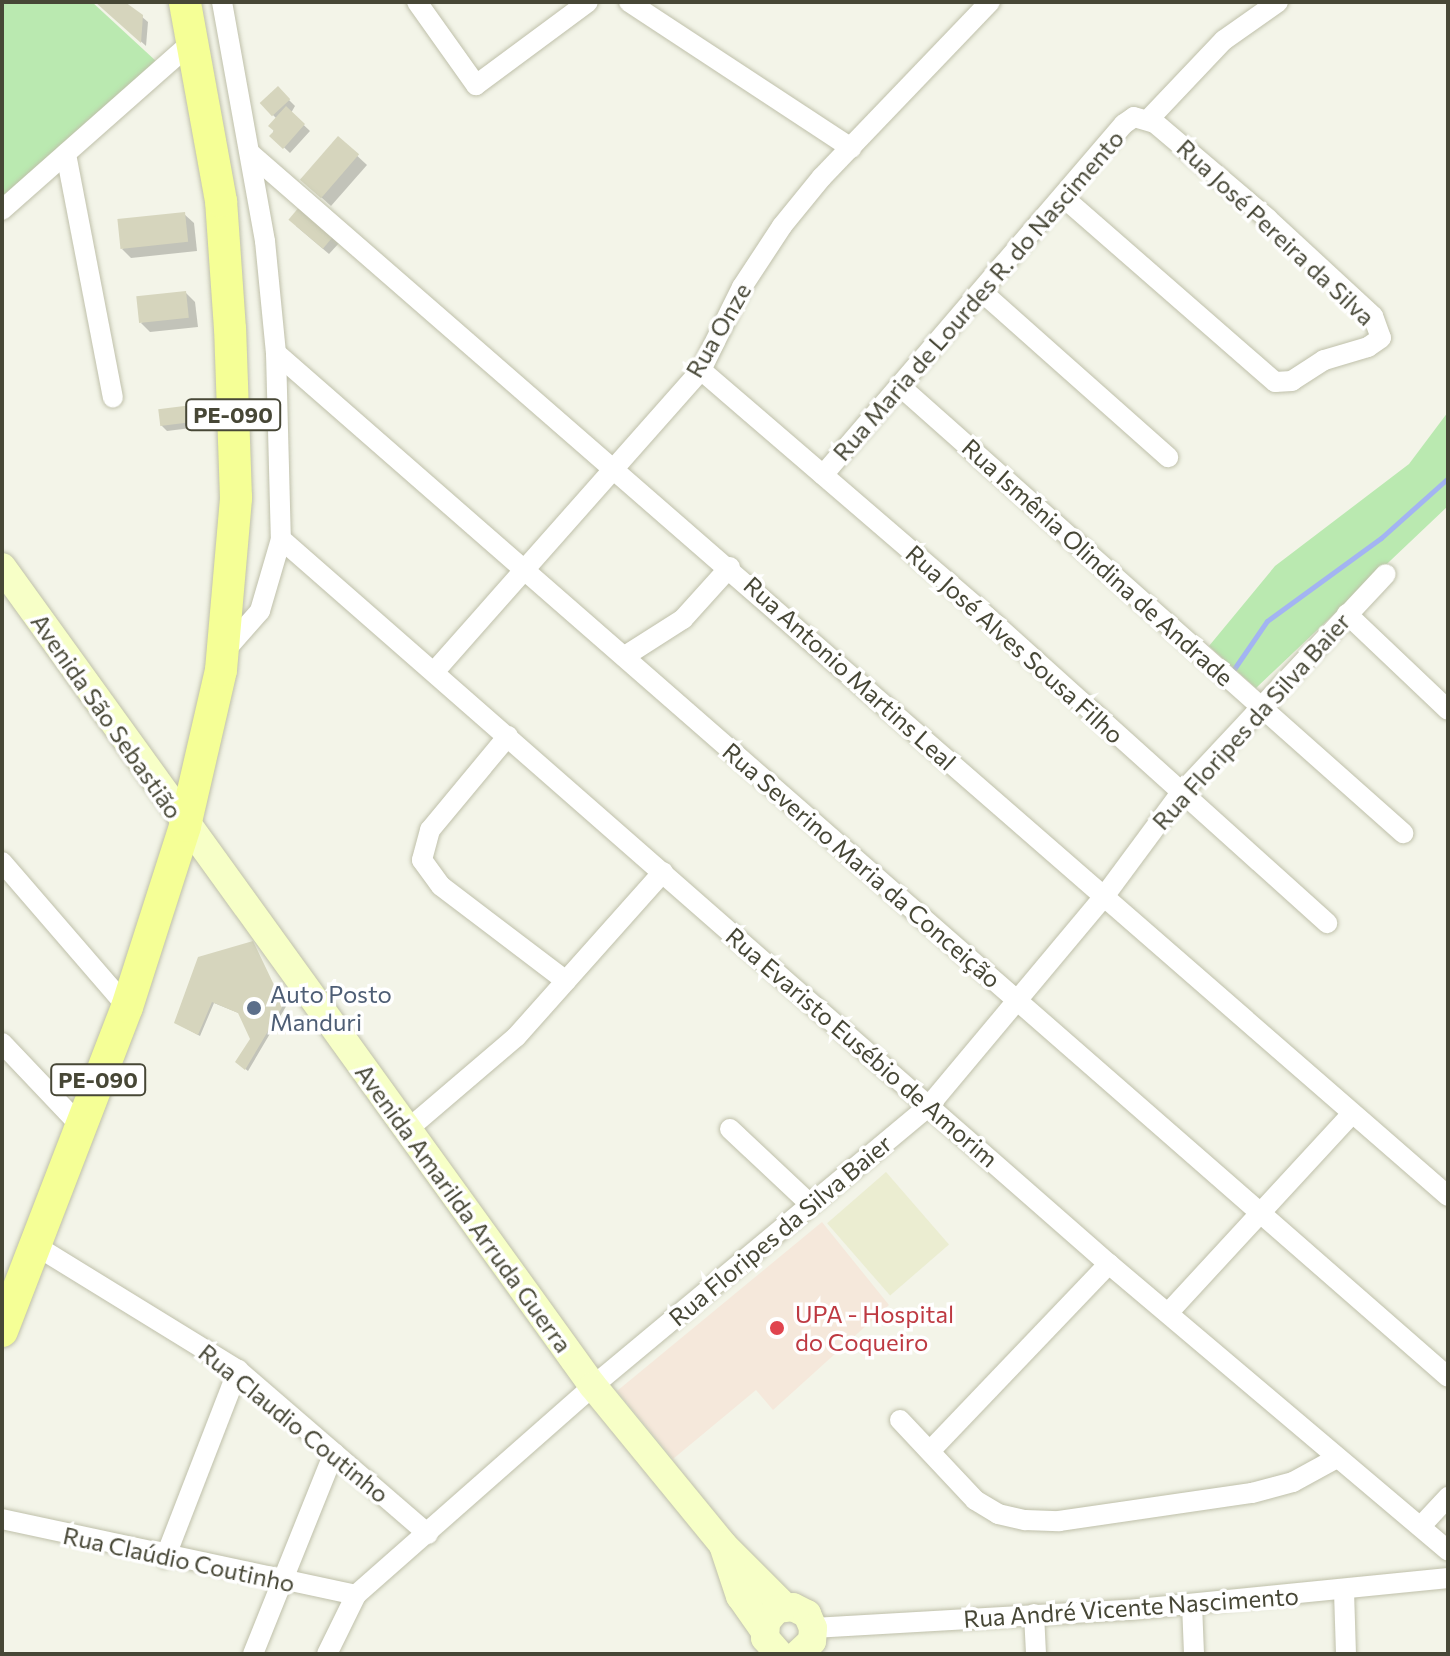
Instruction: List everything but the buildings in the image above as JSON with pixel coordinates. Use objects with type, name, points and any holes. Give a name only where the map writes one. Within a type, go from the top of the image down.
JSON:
[{"type":"main road","name":"PE-090","points":[[2,1331],[79,1124],[127,1007],[185,826],[223,653],[236,498],[230,329],[221,201],[185,2]]},
{"type":"main road","name":"Avenida São Sebastião","points":[[2,567],[185,826]]},
{"type":"main road","name":"Avenida Amarilda Arruda Guerra","points":[[185,826],[593,1386],[723,1545]]},
{"type":"main road","points":[[723,1545],[785,1607]]},
{"type":"main road","points":[[723,1545],[740,1596],[764,1630],[768,1646],[779,1654]]},
{"type":"main road","points":[[764,1630],[770,1615],[785,1607],[800,1609],[809,1646]]},
{"type":"street","points":[[222,2],[251,154],[276,353],[281,539],[260,611],[223,653]]},
{"type":"street","points":[[417,2],[476,85],[588,2]]},
{"type":"street","points":[[629,2],[851,148]]},
{"type":"street","name":"Rua Onze","points":[[434,672],[610,469],[701,370],[782,226],[851,148],[990,2]]},
{"type":"street","name":"Rua Maria de Lourdes R. do Nascimento","points":[[823,475],[1063,197],[1224,40],[1278,2]]},
{"type":"street","points":[[2,210],[193,41]]},
{"type":"street","name":"Rua José Pereira da Silva","points":[[1063,197],[1265,376],[1283,384],[1324,360],[1368,347],[1381,338],[1373,316],[1268,219],[1141,119]]},
{"type":"street","points":[[66,154],[113,397]]},
{"type":"street","name":"Rua Antonio Martins Leal","points":[[251,154],[610,469],[730,567],[1103,898],[1448,1196]]},
{"type":"street","points":[[982,292],[1168,457]]},
{"type":"street","name":"Rua Severino Maria da Conceição","points":[[276,353],[526,567],[1016,1001],[1448,1377]]},
{"type":"street","name":"Rua José Alves Sousa Filho","points":[[701,370],[1327,923]]},
{"type":"street","name":"Rua Ismênia Olindina de Andrade","points":[[901,387],[1403,833]]},
{"type":"street","name":"Rua Evaristo Eusébio de Amorim","points":[[281,539],[1109,1264],[1448,1550]]},
{"type":"street","points":[[625,656],[683,619],[730,567]]},
{"type":"street","name":"Rua Floripes da Silva Baier","points":[[356,1595],[593,1386],[928,1107],[1103,898],[1180,794],[1260,705],[1386,574]]},
{"type":"street","points":[[1347,614],[1448,710]]},
{"type":"street","points":[[508,736],[430,830],[422,860],[441,886],[566,981]]},
{"type":"street","points":[[2,862],[127,1007]]},
{"type":"street","points":[[407,1130],[490,1062],[663,872]]},
{"type":"street","points":[[2,1043],[79,1124]]},
{"type":"street","points":[[1169,1312],[1352,1114]]},
{"type":"street","points":[[730,1129],[810,1204]]},
{"type":"street","name":"Rua Claudio Coutinho","points":[[33,1244],[238,1370],[428,1534]]},
{"type":"street","points":[[930,1451],[1109,1264]]},
{"type":"street","points":[[165,1558],[238,1370]]},
{"type":"street","points":[[900,1420],[975,1500],[998,1514],[1059,1521],[1252,1493],[1293,1482],[1337,1458]]},
{"type":"street","points":[[253,1654],[334,1453]]},
{"type":"street","points":[[1421,1526],[1448,1497]]},
{"type":"street","name":"Rua Claúdio Coutinho","points":[[2,1519],[165,1558],[356,1595]]},
{"type":"street","name":"Rua André Vicente Nascimento","points":[[809,1646],[1034,1614],[1344,1591],[1448,1578]]},
{"type":"street","points":[[1344,1591],[1346,1654]]},
{"type":"street","points":[[327,1654],[356,1595]]},
{"type":"street","points":[[1192,1604],[1194,1654]]},
{"type":"street","points":[[1034,1614],[1036,1654]]},
{"type":"shaded area","points":[[886,1172],[949,1244],[890,1296],[827,1223]]},
{"type":"shaded area","name":"UPA - Hospital do Coqueiro","points":[[822,1222],[889,1305],[773,1410],[756,1390],[673,1459],[617,1391]]},
{"type":"green space","points":[[2,2],[92,2],[157,62],[2,199]]},
{"type":"green space","points":[[1448,412],[1448,506],[1256,688],[1209,646],[1275,566],[1409,464]]},
{"type":"waterway","points":[[1234,669],[1267,621],[1381,538],[1448,478]]},
{"type":"place","name":"Auto Posto Manduri","points":[[254,1008]]},
{"type":"place","name":"UPA - Hospital do Coqueiro","points":[[777,1328]]}]
